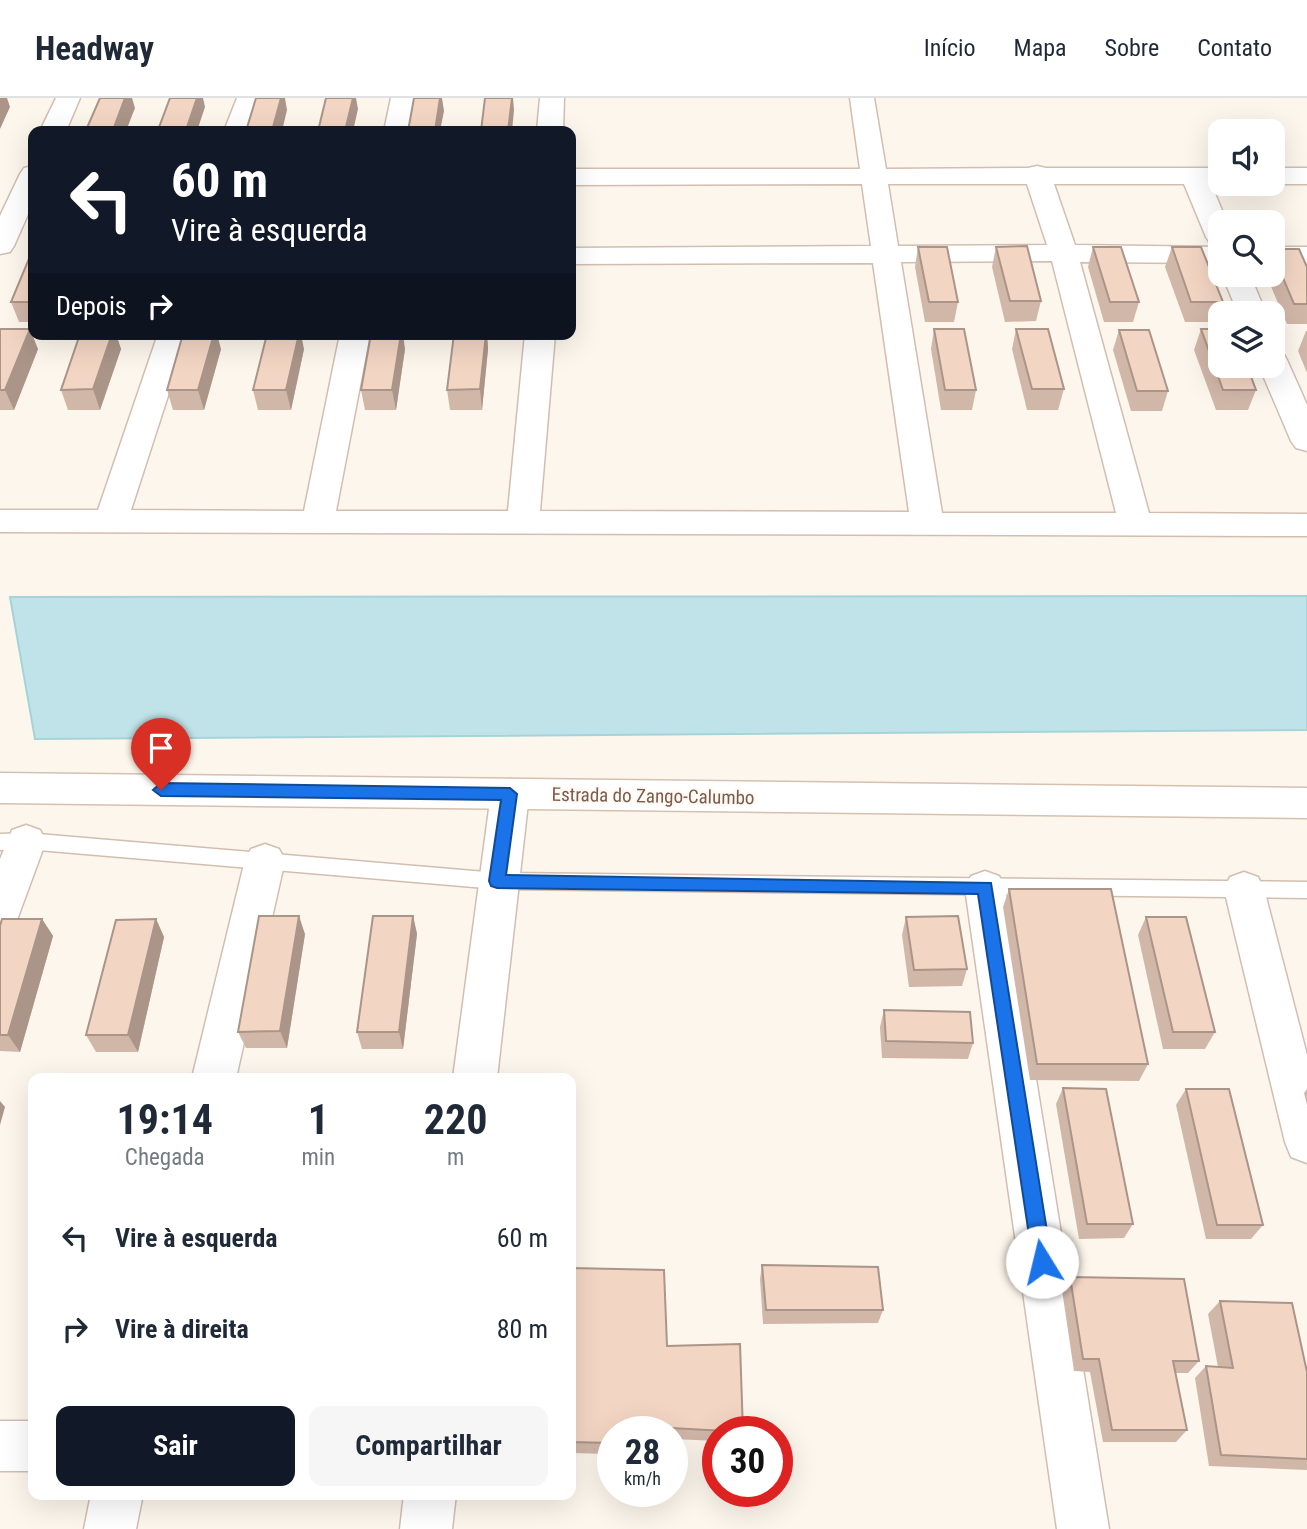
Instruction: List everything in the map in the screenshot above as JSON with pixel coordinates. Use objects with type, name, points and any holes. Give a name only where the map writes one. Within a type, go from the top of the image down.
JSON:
[{"type":"street","points":[[55,126],[68,98]]},
{"type":"street","points":[[239,126],[249,98]]},
{"type":"street","points":[[398,126],[403,98]]},
{"type":"street","points":[[550,126],[552,98]]},
{"type":"street","points":[[862,98],[876,175],[926,524]]},
{"type":"street","points":[[1037,174],[1064,253],[1136,524]]},
{"type":"street","points":[[576,177],[1037,174],[1207,176],[1214,210]]},
{"type":"street","points":[[1285,176],[1307,176]]},
{"type":"street","points":[[0,184],[28,181]]},
{"type":"street","points":[[7,253],[28,193]]},
{"type":"street","points":[[576,256],[1064,253],[1208,256]]},
{"type":"street","points":[[1285,255],[1307,255]]},
{"type":"street","points":[[111,521],[171,340]]},
{"type":"street","points":[[318,521],[354,340]]},
{"type":"street","points":[[523,523],[539,340]]},
{"type":"street","points":[[1280,378],[1307,442]]},
{"type":"street","points":[[0,521],[1307,525]]},
{"type":"street","name":"Estrada do Zango-Calumbo","points":[[0,788],[1307,803]]},
{"type":"street","points":[[476,1073],[497,881],[510,794]]},
{"type":"street","points":[[0,916],[13,841]]},
{"type":"street","points":[[215,1073],[265,859]]},
{"type":"street","points":[[985,888],[1083,1529]]},
{"type":"street","points":[[1244,889],[1307,1142]]},
{"type":"street","points":[[0,1446],[28,1446]]},
{"type":"street","points":[[110,1529],[116,1500]]},
{"type":"street","points":[[426,1529],[429,1500]]},
{"type":"lane","points":[[13,841],[265,859],[497,881],[1307,890]]},
{"type":"water","points":[[1307,596],[1307,730],[35,739],[10,597]]},
{"type":"building","points":[[100,98],[125,98],[114,126],[88,126]]},
{"type":"building","points":[[170,98],[197,98],[187,126],[160,126]]},
{"type":"building","points":[[256,98],[281,98],[273,126],[248,126]]},
{"type":"building","points":[[326,98],[353,98],[346,126],[319,126]]},
{"type":"building","points":[[414,98],[440,98],[436,126],[409,126]]},
{"type":"building","points":[[485,98],[512,98],[509,126],[482,126]]},
{"type":"building","points":[[1027,246],[1041,301],[1010,301],[996,247]]},
{"type":"building","points":[[918,247],[947,247],[958,302],[929,302]]},
{"type":"building","points":[[1093,247],[1121,247],[1139,302],[1110,302]]},
{"type":"building","points":[[1172,247],[1201,247],[1208,264],[1208,287],[1217,287],[1223,301],[1191,302]]},
{"type":"building","points":[[1285,249],[1299,249],[1307,267],[1307,304],[1294,304],[1285,283]]},
{"type":"building","points":[[28,261],[28,302],[11,302]]},
{"type":"building","points":[[0,329],[28,329],[5,390],[0,390]]},
{"type":"building","points":[[934,329],[964,329],[976,390],[945,390]]},
{"type":"building","points":[[1016,329],[1048,329],[1064,389],[1032,389]]},
{"type":"building","points":[[1201,329],[1208,329],[1208,348]]},
{"type":"building","points":[[1119,330],[1149,330],[1168,391],[1137,391]]},
{"type":"building","points":[[78,340],[110,340],[93,389],[61,390]]},
{"type":"building","points":[[181,340],[212,340],[198,390],[167,390]]},
{"type":"building","points":[[266,340],[298,340],[286,390],[253,390]]},
{"type":"building","points":[[370,340],[400,340],[392,390],[361,390]]},
{"type":"building","points":[[453,340],[485,340],[480,389],[447,390]]},
{"type":"building","points":[[1219,378],[1252,378],[1256,390],[1223,390]]},
{"type":"building","points":[[1009,889],[1111,889],[1148,1064],[1037,1064]]},
{"type":"building","points":[[259,916],[299,916],[280,1031],[238,1032]]},
{"type":"building","points":[[373,916],[413,916],[399,1032],[357,1032]]},
{"type":"building","points":[[958,916],[967,969],[914,970],[906,917]]},
{"type":"building","points":[[1146,917],[1186,917],[1215,1032],[1173,1032]]},
{"type":"building","points":[[2,919],[42,919],[8,1035],[0,1035]]},
{"type":"building","points":[[156,919],[128,1035],[86,1035],[116,920]]},
{"type":"building","points":[[884,1010],[970,1012],[973,1043],[886,1041]]},
{"type":"building","points":[[1063,1088],[1106,1089],[1133,1224],[1087,1224]]},
{"type":"building","points":[[1186,1089],[1229,1089],[1263,1225],[1217,1225]]},
{"type":"building","points":[[762,1265],[878,1267],[883,1310],[766,1310]]},
{"type":"building","points":[[576,1268],[664,1270],[667,1346],[740,1344],[742,1416],[702,1416],[702,1430],[688,1429],[688,1416],[597,1416],[597,1443],[576,1442]]},
{"type":"building","points":[[1070,1277],[1184,1279],[1199,1361],[1173,1361],[1187,1430],[1112,1430],[1099,1359],[1083,1359]]},
{"type":"building","points":[[1220,1301],[1292,1303],[1307,1372],[1307,1459],[1221,1455],[1206,1366],[1233,1368]]},
{"type":"route","points":[[161,790],[510,794],[497,881],[985,888],[1042,1262]]}]
